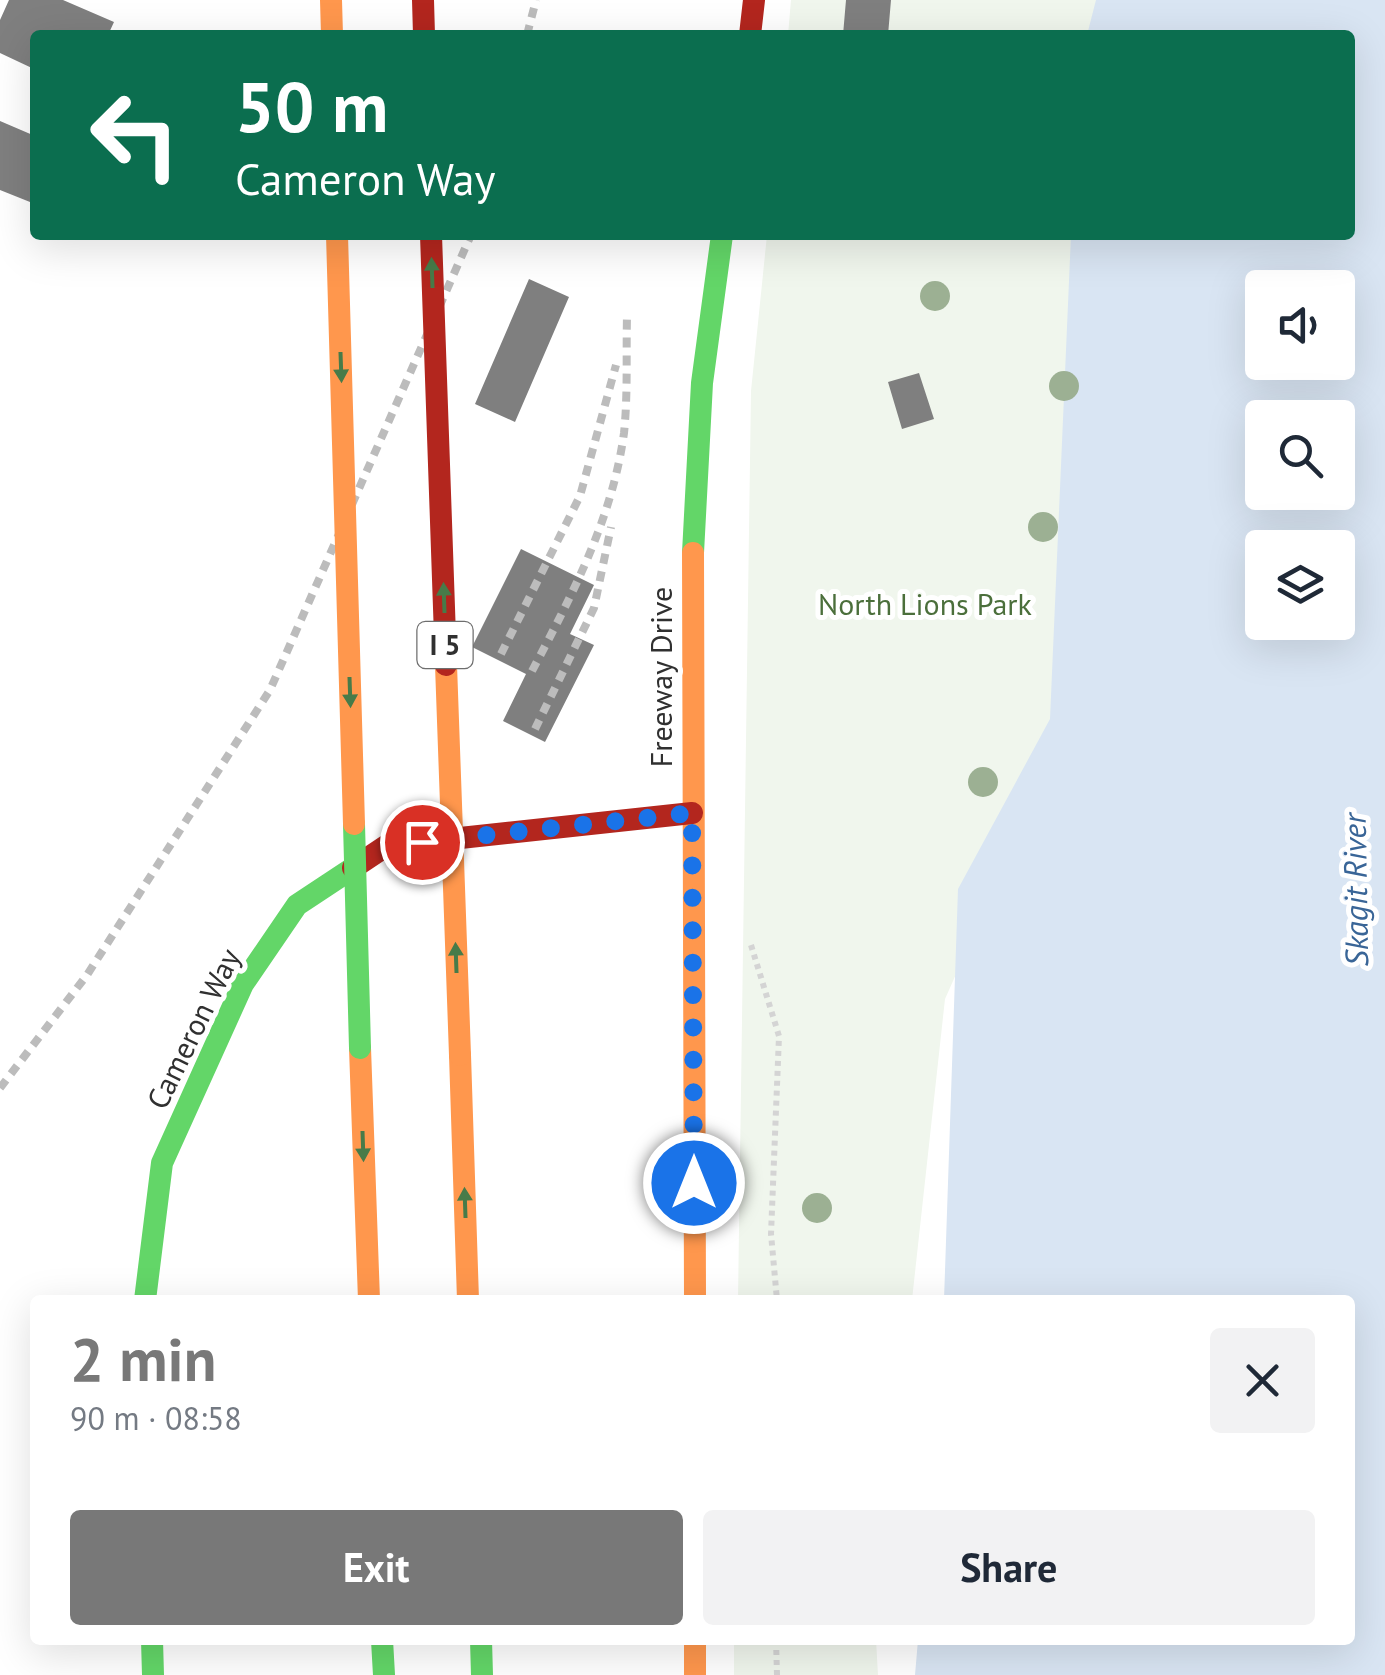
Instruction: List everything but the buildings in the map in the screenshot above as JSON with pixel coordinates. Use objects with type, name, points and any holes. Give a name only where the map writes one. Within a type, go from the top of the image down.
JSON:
[{"type":"main road","points":[[422,0],[424,30]]},
{"type":"main road","points":[[751,30],[754,0]]},
{"type":"main road","points":[[331,5],[332,30]]},
{"type":"main road","points":[[337,240],[369,1295]]},
{"type":"main road","name":"I 5","points":[[431,240],[468,1295]]},
{"type":"main road","name":"Freeway Drive","points":[[694,1295],[692,582],[702,383],[721,240]]},
{"type":"main road","name":"Cameron Way","points":[[146,1295],[162,1163],[243,984],[297,905],[386,846],[692,813]]},
{"type":"main road","points":[[152,1645],[153,1675]]},
{"type":"main road","points":[[382,1645],[384,1675]]},
{"type":"main road","points":[[481,1645],[482,1675]]},
{"type":"main road","points":[[695,1645],[695,1675]]},
{"type":"path","points":[[751,945],[779,1036],[771,1234],[777,1295]]},
{"type":"path","points":[[776,1645],[776,1675]]},
{"type":"green space","points":[[791,0],[1137,0],[1130,30],[788,30]]},
{"type":"green space","name":"North Lions Park","points":[[766,240],[1101,240],[1104,641],[945,999],[913,1295],[738,1295],[751,391]]},
{"type":"green space","points":[[734,1645],[876,1645],[878,1675],[734,1675]]},
{"type":"water","name":"Skagit River","points":[[1096,0],[1385,0],[1385,1675],[915,1675],[918,1645],[1355,1645],[1355,1295],[944,1295],[958,889],[1050,719],[1071,240],[1355,240],[1355,30],[1088,30]]},
{"type":"railway","points":[[528,30],[536,0]]},
{"type":"railway","points":[[0,1088],[87,975],[270,690],[469,240]]},
{"type":"railway","points":[[532,671],[576,585],[610,496],[624,433],[627,316]]},
{"type":"railway","points":[[501,654],[580,496],[616,365]]},
{"type":"railway","points":[[535,729],[594,608],[611,527]]},
{"type":"traffic: fast","points":[[693,553],[702,383],[721,240]]},
{"type":"traffic: fast","points":[[354,824],[360,1048]]},
{"type":"traffic: fast","points":[[146,1295],[162,1163],[243,984],[297,905],[353,868]]},
{"type":"traffic: fast","points":[[152,1645],[153,1675]]},
{"type":"traffic: fast","points":[[382,1645],[384,1675]]},
{"type":"traffic: fast","points":[[481,1645],[482,1675]]},
{"type":"traffic: slow","points":[[331,0],[332,30]]},
{"type":"traffic: slow","points":[[337,240],[354,824]]},
{"type":"traffic: slow","points":[[693,553],[695,1295]]},
{"type":"traffic: slow","points":[[446,665],[460,1055]]},
{"type":"traffic: slow","points":[[360,1048],[369,1295]]},
{"type":"traffic: slow","points":[[460,1055],[468,1295]]},
{"type":"traffic: slow","points":[[695,1645],[695,1675]]},
{"type":"traffic: jam","points":[[423,0],[424,30]]},
{"type":"traffic: jam","points":[[751,30],[754,0]]},
{"type":"traffic: jam","points":[[431,240],[446,665]]},
{"type":"traffic: jam","points":[[353,868],[386,846],[692,813]]},
{"type":"route","points":[[422,842],[692,813],[694,1183]]}]
